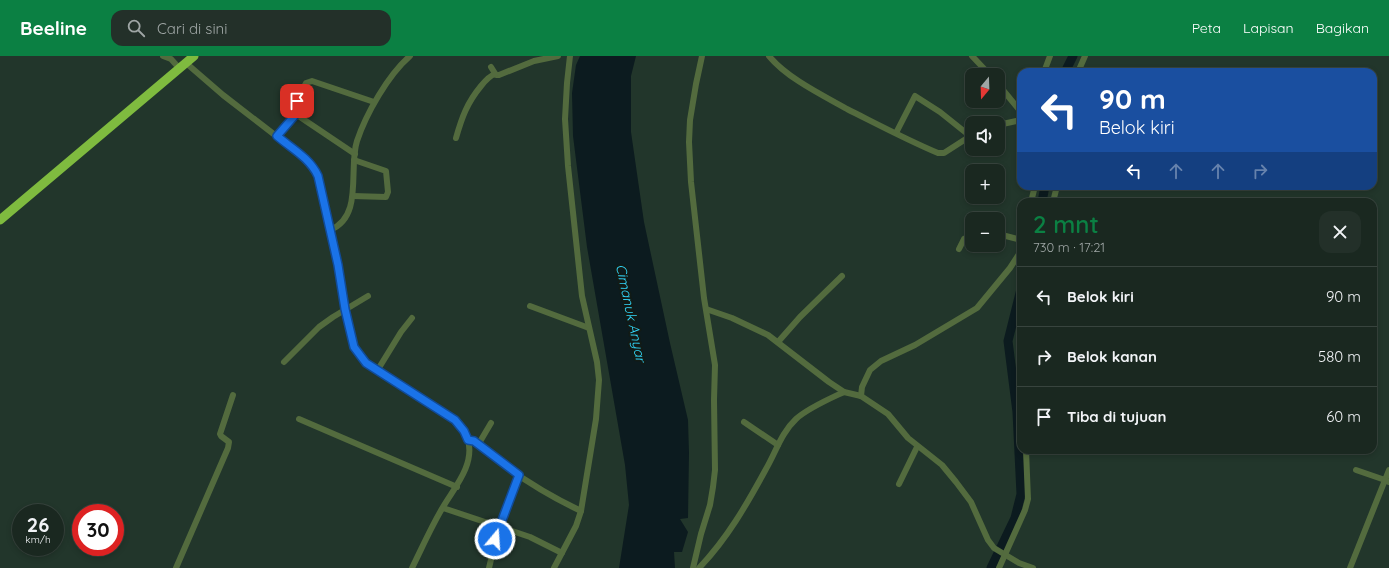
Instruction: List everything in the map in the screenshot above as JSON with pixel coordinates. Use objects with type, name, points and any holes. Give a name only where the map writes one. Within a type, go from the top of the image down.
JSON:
[{"type":"highway","points":[[0,220],[178,64],[194,56]]},
{"type":"street","points":[[163,56],[178,64],[223,95],[306,159],[315,170],[320,181],[354,347],[366,363],[455,420],[464,431],[468,440],[469,452],[467,466],[453,485],[443,508],[412,568]]},
{"type":"street","points":[[330,230],[336,228],[342,222],[349,211],[353,196],[354,157],[359,136],[374,102],[398,68],[409,56]]},
{"type":"street","points":[[456,138],[468,104],[489,77],[495,74],[499,75],[534,61],[558,56]]},
{"type":"street","points":[[554,568],[576,526],[581,511],[596,419],[599,380],[597,362],[582,296],[568,166],[565,119],[570,56]]},
{"type":"street","points":[[693,568],[710,505],[715,470],[715,365],[706,310],[691,182],[688,142],[691,113],[702,56]]},
{"type":"street","points":[[769,56],[784,70],[819,94],[924,147],[941,153],[965,139]]},
{"type":"street","points":[[972,56],[983,68]]},
{"type":"street","points":[[1046,68],[1050,56]]},
{"type":"street","points":[[1080,68],[1085,56]]},
{"type":"street","points":[[491,67],[495,74]]},
{"type":"street","points":[[277,136],[296,114],[296,105],[300,93],[306,83],[312,81],[374,102]]},
{"type":"street","points":[[1005,93],[1017,107]]},
{"type":"street","points":[[896,133],[915,96],[965,131]]},
{"type":"street","points":[[296,114],[354,157],[386,171],[388,192],[386,196],[353,196]]},
{"type":"street","points":[[1005,123],[1017,121]]},
{"type":"street","points":[[1005,236],[1017,239]]},
{"type":"street","points":[[959,249],[965,239]]},
{"type":"street","points":[[861,396],[862,387],[870,370],[882,361],[916,345],[977,308],[1017,257]]},
{"type":"street","points":[[778,342],[800,317],[842,276]]},
{"type":"street","points":[[284,362],[319,327],[345,309],[368,296]]},
{"type":"street","points":[[530,306],[589,328]]},
{"type":"street","points":[[706,310],[732,318],[768,335],[844,392],[861,396],[888,414],[908,438],[917,447],[942,465],[956,482],[970,502],[988,540],[994,548],[1033,568]]},
{"type":"street","points":[[377,371],[401,332],[412,318]]},
{"type":"street","points":[[699,568],[713,553],[743,510],[773,457],[786,430],[796,419],[828,399],[844,392]]},
{"type":"street","points":[[176,568],[229,444],[229,442],[220,434],[233,395]]},
{"type":"street","points":[[299,419],[453,485]]},
{"type":"street","points":[[744,422],[778,445]]},
{"type":"street","points":[[478,445],[491,423]]},
{"type":"street","points":[[468,440],[474,441],[519,475],[552,497],[581,511]]},
{"type":"street","points":[[899,484],[917,447]]},
{"type":"street","points":[[999,568],[1003,553],[1019,525],[1028,499],[1026,454]]},
{"type":"street","points":[[1356,470],[1387,481]]},
{"type":"street","points":[[1350,568],[1387,481],[1389,470]]},
{"type":"street","points":[[489,568],[499,526],[519,475]]},
{"type":"street","points":[[443,508],[531,538],[562,553]]},
{"type":"water","name":"Cimanuk Anyar","points":[[580,56],[636,56],[631,76],[631,132],[644,222],[688,420],[688,518],[680,519],[688,532],[682,552],[674,552],[675,568],[619,568],[629,505],[625,465],[587,247],[573,136],[572,93],[576,65]]},
{"type":"waterway","points":[[1067,68],[1073,56]]},
{"type":"waterway","points":[[1043,198],[1044,190]]},
{"type":"waterway","points":[[1017,305],[1008,341],[1017,412]]},
{"type":"waterway","points":[[991,568],[1015,518],[1021,494],[1019,454]]},
{"type":"route","points":[[297,101],[295,109],[296,114],[277,136],[312,165],[320,181],[354,347],[366,363],[455,420],[464,431],[468,440],[474,441],[519,475],[495,539]]}]
